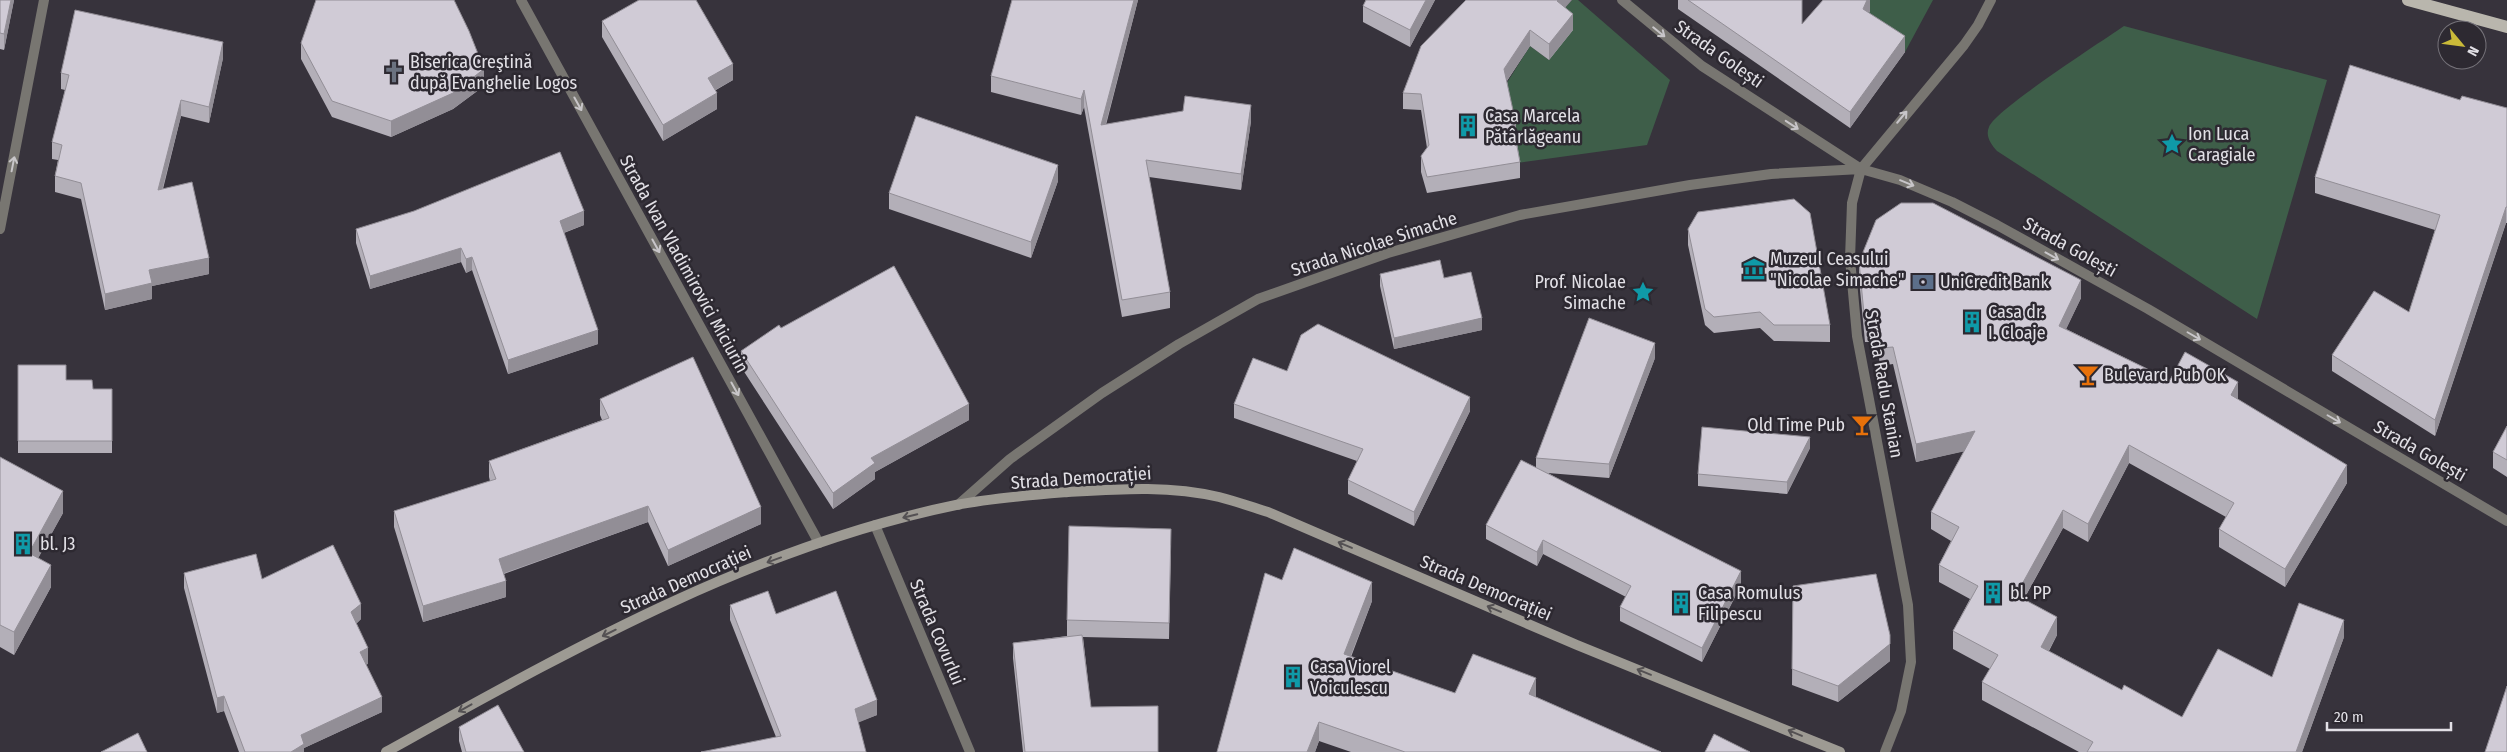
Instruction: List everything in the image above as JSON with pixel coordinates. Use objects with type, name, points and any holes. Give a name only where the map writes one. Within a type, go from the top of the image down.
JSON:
[{"type":"main road","points":[[2408,0],[2507,28]]},
{"type":"main road","name":"Strada Democrației","points":[[386,752],[573,650],[748,569],[820,543],[874,525],[958,505],[1046,494],[1120,489],[1170,489],[1218,497],[1268,512],[1577,645],[1840,752]]},
{"type":"street","points":[[0,229],[44,0]]},
{"type":"street","name":"Strada Ivan Vladimirovici Miciurin","points":[[520,0],[820,543]]},
{"type":"street","name":"Strada Golești","points":[[1622,0],[1702,66],[1861,169],[1900,180],[1952,202],[1997,225],[2148,309],[2507,521]]},
{"type":"street","name":"Strada Radu Stanian","points":[[1885,752],[1901,711],[1911,662],[1908,605],[1857,336],[1850,259],[1852,203],[1861,169],[1964,45],[1978,25],[1991,0]]},
{"type":"street","name":"Strada Nicolae Simache","points":[[958,505],[1010,459],[1102,393],[1179,344],[1258,299],[1388,253],[1520,215],[1690,185],[1771,174],[1861,169]]},
{"type":"street","name":"Strada Covurlui","points":[[874,525],[970,752]]},
{"type":"green space","points":[[1572,0],[1578,0],[1670,80],[1647,145],[1517,163],[1503,89],[1530,46],[1549,60],[1557,17]]},
{"type":"green space","points":[[1854,0],[1933,0],[1905,52],[1863,25]]},
{"type":"green space","points":[[2124,26],[2327,80],[2257,319],[1997,151],[1989,140],[1989,127],[2010,106],[2050,76]]},
{"type":"building","points":[[0,0],[11,0],[4,34],[0,33]]},
{"type":"building","name":"Biserica Creştină după Evanghelie Logos","points":[[316,0],[454,0],[484,69],[453,93],[391,121],[332,101],[301,43]]},
{"type":"building","points":[[639,0],[696,0],[733,64],[708,78],[717,93],[663,125],[602,21]]},
{"type":"building","points":[[1012,0],[1134,0],[1101,125],[1183,111],[1185,96],[1251,105],[1241,174],[1146,160],[1170,292],[1122,300],[1084,90],[1081,99],[991,76]]},
{"type":"building","points":[[1366,0],[1426,0],[1410,30],[1363,6]]},
{"type":"building","points":[[1466,0],[1558,0],[1573,14],[1549,44],[1530,30],[1504,69],[1516,124],[1513,125],[1520,162],[1427,177],[1421,156],[1429,145],[1421,94],[1403,93],[1421,46]]},
{"type":"building","points":[[1688,0],[1802,0],[1802,24],[1823,0],[1867,0],[1863,9],[1905,36],[1850,112]]},
{"type":"building","points":[[75,10],[223,42],[209,107],[181,100],[158,190],[192,182],[209,258],[149,270],[152,283],[105,294],[81,183],[55,176],[62,145],[52,142],[69,75],[61,73]]},
{"type":"building","points":[[2350,65],[2460,100],[2462,96],[2507,108],[2507,207],[2435,420],[2332,355],[2374,291],[2409,312],[2440,215],[2315,177]]},
{"type":"building","points":[[916,116],[1058,165],[1031,242],[889,193]]},
{"type":"building","points":[[560,152],[584,211],[560,221],[598,330],[508,360],[472,257],[466,259],[461,248],[370,276],[356,229],[414,211]]},
{"type":"building","name":"Muzeul Ceasului \"Nicolae Simache\"","points":[[1794,199],[1810,213],[1830,325],[1774,325],[1760,312],[1714,317],[1705,309],[1688,229],[1698,212]]},
{"type":"building","points":[[1901,203],[1933,203],[2081,280],[2059,326],[2170,380],[2185,352],[2238,382],[2231,395],[2347,465],[2285,569],[2219,529],[2234,503],[2129,445],[2088,524],[2063,510],[2016,595],[2057,617],[2041,647],[2122,690],[2124,685],[2182,717],[2218,649],[2272,677],[2299,603],[2344,620],[2296,752],[2087,752],[2093,742],[1982,682],[1998,655],[1953,631],[1978,586],[1939,565],[1959,527],[1931,512],[1975,431],[1916,444],[1893,347],[1880,348],[1877,325],[1865,324],[1859,262],[1876,220]]},
{"type":"building","points":[[1440,260],[1444,278],[1471,272],[1482,318],[1394,338],[1380,274]]},
{"type":"building","points":[[894,266],[969,404],[871,458],[875,463],[833,493],[741,351],[779,325],[781,328]]},
{"type":"building","points":[[1589,318],[1655,343],[1609,464],[1536,458]]},
{"type":"building","points":[[1318,324],[1470,397],[1414,512],[1348,480],[1363,449],[1234,404],[1253,358],[1287,371],[1301,335]]},
{"type":"building","points":[[693,357],[761,507],[668,550],[648,506],[499,559],[506,581],[423,606],[394,511],[496,479],[489,461],[609,418],[600,399]]},
{"type":"building","points":[[18,365],[66,365],[66,380],[92,380],[93,389],[112,389],[112,441],[18,441]]},
{"type":"building","points":[[2507,426],[2507,460],[2493,452]]},
{"type":"building","points":[[1702,427],[1810,437],[1787,482],[1698,474]]},
{"type":"building","name":"bl. J3","points":[[0,457],[63,491],[29,553],[51,565],[14,632],[0,625]]},
{"type":"building","points":[[1521,460],[1741,571],[1702,648],[1620,607],[1631,586],[1543,540],[1537,552],[1486,525]]},
{"type":"building","points":[[1069,526],[1171,529],[1169,623],[1067,620]]},
{"type":"building","points":[[333,545],[361,604],[351,612],[368,648],[360,652],[382,697],[301,735],[304,744],[291,752],[245,752],[224,696],[217,698],[184,573],[256,554],[262,579]]},
{"type":"building","points":[[1294,548],[1372,582],[1344,654],[1455,693],[1473,654],[1536,678],[1529,694],[1661,752],[1405,752],[1319,722],[1307,752],[1217,752],[1265,573],[1282,580]]},
{"type":"building","points":[[1876,574],[1890,635],[1890,644],[1838,686],[1792,669],[1793,586]]},
{"type":"building","points":[[768,591],[776,614],[836,591],[877,700],[855,709],[866,752],[701,752],[781,736],[730,605]]},
{"type":"building","points":[[1082,635],[1091,707],[1158,706],[1158,752],[1025,752],[1013,643]]},
{"type":"building","points":[[2507,686],[2507,752],[2485,752]]},
{"type":"building","points":[[498,705],[524,752],[466,752],[459,727]]},
{"type":"building","points":[[138,733],[147,752],[101,752]]},
{"type":"building","points":[[1714,734],[1750,752],[1705,752]]},
{"type":"place","name":"Biserica Creştină după Evanghelie Logos","points":[[394,72]]},
{"type":"place","name":"Casa Marcela Pătârlăgeanu","points":[[1468,126]]},
{"type":"place","name":"Ion Luca Caragiale","points":[[2172,144]]},
{"type":"place","name":"Muzeul Ceasului \"Nicolae Simache\"","points":[[1754,269]]},
{"type":"place","name":"UniCredit Bank","points":[[1923,282]]},
{"type":"place","name":"Prof. Nicolae Simache","points":[[1643,292]]},
{"type":"place","name":"Casa dr. I. Cloaje","points":[[1972,322]]},
{"type":"place","name":"Bulevard Pub OK","points":[[2088,375]]},
{"type":"place","name":"Old Time Pub","points":[[1862,425]]},
{"type":"place","name":"bl. J3","points":[[23,544]]},
{"type":"place","name":"bl. PP","points":[[1993,593]]},
{"type":"place","name":"Casa Romulus Filipescu","points":[[1681,603]]},
{"type":"place","name":"Casa Viorel Voiculescu","points":[[1293,677]]}]
